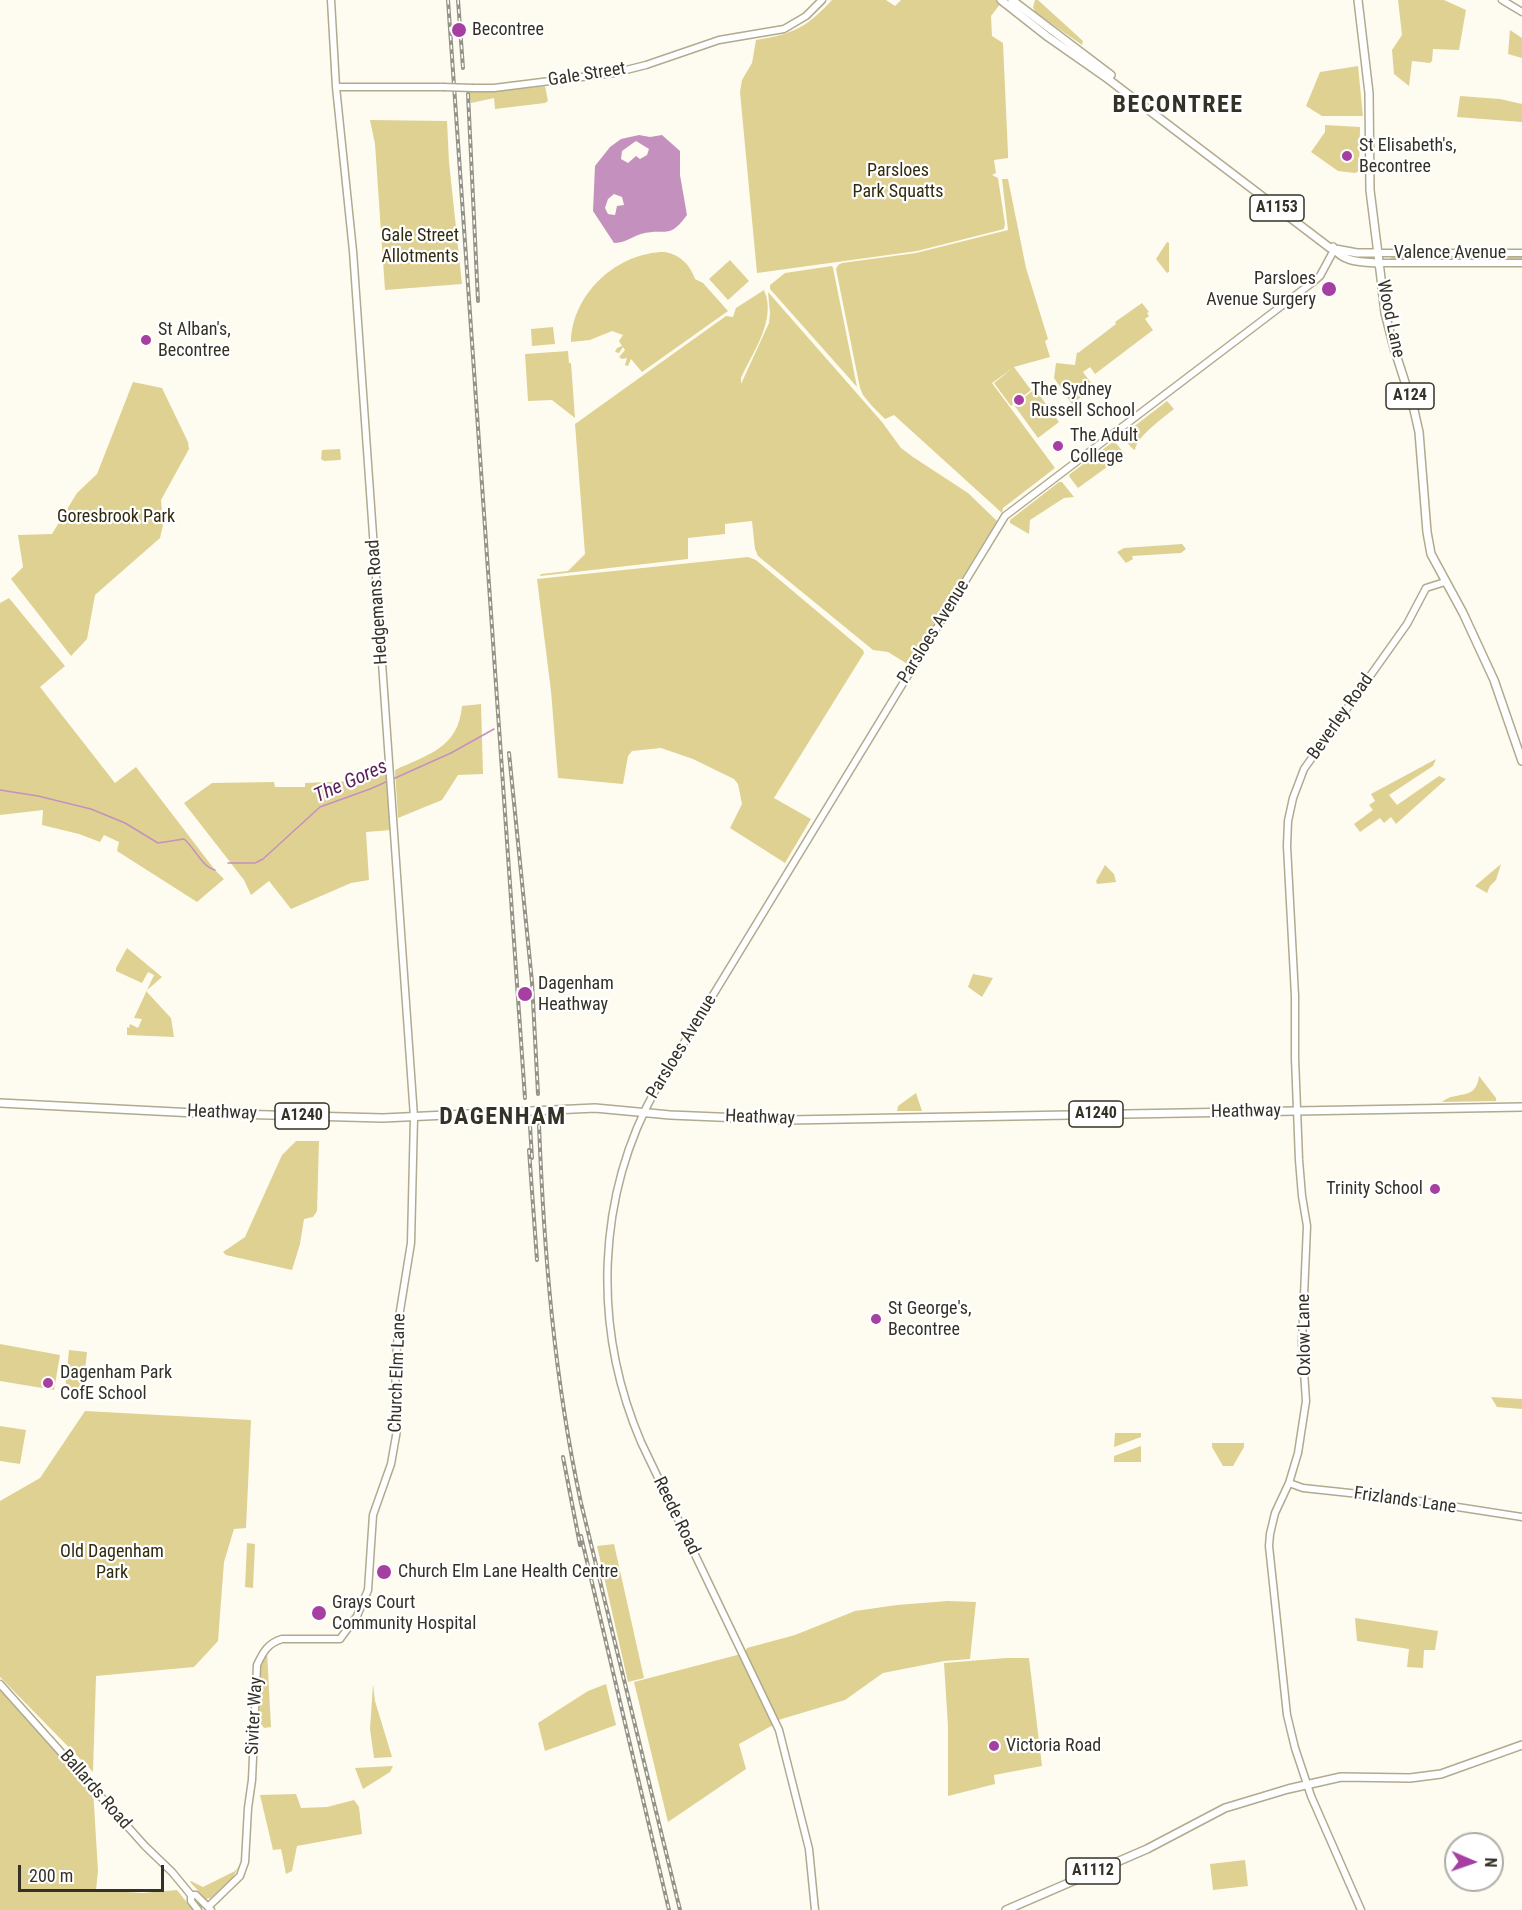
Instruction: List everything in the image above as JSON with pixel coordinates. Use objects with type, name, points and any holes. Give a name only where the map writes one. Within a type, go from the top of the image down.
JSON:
[{"type":"main road","name":"A1153","points":[[1001,0],[1338,254],[1351,261],[1379,263]]},
{"type":"main road","name":"A1153","points":[[1012,0],[1331,244],[1334,250]]},
{"type":"main road","name":"Wood Lane","points":[[1358,0],[1369,93],[1370,190],[1377,253],[1388,325],[1419,432],[1427,532],[1431,554],[1463,613],[1494,680],[1522,760]]},
{"type":"main road","points":[[1334,250],[1377,253]]},
{"type":"main road","name":"Heathway","points":[[0,1104],[312,1117],[414,1117],[595,1108],[815,1120],[1522,1107]]},
{"type":"main road","name":"A1112","points":[[1006,1910],[1147,1849],[1225,1808],[1341,1777],[1410,1778],[1442,1774],[1521,1746]]},
{"type":"street","name":"Hedgemans Road","points":[[331,0],[336,87],[354,260],[414,1117]]},
{"type":"street","name":"Gale Street","points":[[336,87],[494,88],[614,73],[646,65],[718,40],[784,28],[806,16],[822,0]]},
{"type":"street","points":[[1502,0],[1522,12]]},
{"type":"street","name":"Parsloes Avenue","points":[[644,1112],[657,1087],[1005,516],[1313,282],[1320,276],[1334,250]]},
{"type":"street","name":"Valence Avenue","points":[[1377,253],[1522,253]]},
{"type":"street","name":"Valence Avenue","points":[[1379,263],[1522,263]]},
{"type":"street","name":"Beverley Road","points":[[1288,877],[1288,821],[1293,798],[1304,769],[1407,624],[1426,588],[1445,582]]},
{"type":"street","name":"Oxlow Lane","points":[[1288,877],[1295,996],[1297,1111],[1302,1196],[1307,1226],[1302,1342],[1306,1401],[1298,1453],[1289,1482],[1275,1513],[1269,1546],[1287,1715],[1294,1748],[1306,1785],[1361,1910]]},
{"type":"street","name":"Reede Road","points":[[644,1112],[629,1149],[609,1231],[607,1296],[615,1364],[640,1442],[779,1730],[809,1849],[815,1910]]},
{"type":"street","name":"Church Elm Lane","points":[[340,1639],[357,1616],[368,1590],[373,1515],[391,1464],[397,1430],[395,1375],[399,1317],[411,1243],[414,1117]]},
{"type":"street","name":"Frizlands Lane","points":[[1289,1482],[1304,1488],[1406,1499],[1522,1517]]},
{"type":"street","name":"Siviter Way","points":[[209,1909],[232,1885],[243,1869],[251,1791],[257,1665],[261,1655],[273,1641],[282,1639],[340,1639]]},
{"type":"street","name":"Ballards Road","points":[[0,1684],[190,1895],[191,1901],[198,1910]]},
{"type":"street","name":"Ballards Road","points":[[190,1895],[196,1895],[209,1909]]},
{"type":"green space","name":"Parsloes Park Squatts","points":[[832,0],[886,0],[895,6],[901,0],[997,0],[1001,3],[991,16],[992,36],[1003,43],[1008,158],[994,160],[996,173],[992,175],[998,178],[1004,229],[917,251],[757,273],[740,92],[742,80],[752,63],[756,40],[798,28]]},
{"type":"green space","points":[[1035,0],[1038,0],[1083,41],[1082,45],[1035,12],[1033,7]]},
{"type":"green space","points":[[1398,0],[1444,0],[1466,10],[1459,50],[1433,49],[1430,63],[1412,61],[1409,86],[1394,74],[1392,50],[1402,35]]},
{"type":"green space","points":[[1510,30],[1522,38],[1522,58],[1508,54]]},
{"type":"green space","points":[[1358,66],[1363,116],[1322,116],[1306,106],[1320,72]]},
{"type":"green space","points":[[545,86],[548,101],[545,103],[495,109],[494,98],[471,103],[469,92],[493,92]]},
{"type":"green space","points":[[1460,96],[1500,99],[1522,104],[1522,122],[1457,117]]},
{"type":"green space","name":"Gale Street Allotments","points":[[370,120],[447,121],[462,284],[385,290],[375,144]]},
{"type":"green space","points":[[1325,125],[1360,127],[1359,171],[1355,173],[1338,171],[1311,152],[1325,132]]},
{"type":"green space","points":[[1002,179],[1008,179],[1026,268],[1048,339],[1045,341],[1050,357],[1014,367],[1031,390],[1011,406],[994,383],[1013,368],[992,383],[1055,468],[1003,508],[1002,513],[894,415],[885,419],[863,395],[836,269],[842,263],[916,253],[1008,230]]},
{"type":"green space","points":[[1167,242],[1169,243],[1169,272],[1167,273],[1156,259]]},
{"type":"green space","points":[[665,252],[684,261],[695,279],[703,283],[728,311],[642,372],[631,359],[628,366],[625,365],[627,358],[619,357],[625,350],[623,347],[619,353],[615,352],[622,346],[619,341],[623,335],[612,331],[590,340],[571,342],[573,324],[579,308],[600,279],[630,259]]},
{"type":"green space","points":[[1392,255],[1522,256],[1522,262],[1390,261]]},
{"type":"green space","points":[[730,260],[749,281],[728,300],[709,279]]},
{"type":"green space","points":[[832,266],[857,387],[770,289],[770,285],[785,273]]},
{"type":"green space","points":[[764,290],[768,313],[766,324],[741,378],[741,384],[769,323],[768,292],[882,422],[901,448],[968,493],[997,521],[909,665],[888,652],[873,650],[758,556],[752,521],[725,524],[725,534],[688,538],[688,559],[540,576],[568,571],[585,554],[575,424],[726,316],[733,317],[736,308]]},
{"type":"green space","points":[[1142,303],[1149,312],[1147,313],[1149,316],[1145,319],[1153,330],[1095,374],[1090,367],[1083,372],[1094,387],[1072,404],[1054,378],[1056,363],[1075,365],[1077,352]]},
{"type":"green space","points":[[553,327],[555,344],[532,346],[531,329]]},
{"type":"green space","points":[[568,351],[575,418],[552,400],[528,401],[525,354]]},
{"type":"green space","name":"Goresbrook Park","points":[[133,382],[162,388],[188,442],[189,449],[161,500],[163,525],[160,538],[95,595],[87,639],[71,656],[11,579],[23,567],[18,535],[52,534],[77,493],[97,474]]},
{"type":"green space","points":[[1035,389],[1059,422],[1038,438],[1014,405]]},
{"type":"green space","points":[[1167,401],[1174,409],[1145,433],[1135,450],[1133,449],[1122,437],[1123,435]]},
{"type":"green space","points":[[1114,441],[1125,454],[1078,488],[1069,476],[1070,474]]},
{"type":"green space","points":[[340,449],[340,460],[324,461],[321,459],[322,450]]},
{"type":"green space","points":[[1062,482],[1074,497],[1064,498],[1030,520],[1029,534],[1010,523],[1010,520]]},
{"type":"green space","points":[[1182,544],[1186,549],[1181,553],[1132,556],[1133,559],[1126,563],[1117,552],[1124,548]]},
{"type":"green space","points":[[748,557],[756,560],[864,653],[774,798],[811,819],[785,863],[730,828],[742,804],[738,784],[734,779],[693,759],[661,748],[632,751],[628,756],[623,784],[558,778],[551,691],[537,579]]},
{"type":"green space","points":[[9,598],[65,666],[40,687],[115,783],[136,767],[224,879],[197,902],[117,851],[119,842],[104,835],[100,842],[42,825],[43,810],[0,815],[0,603]]},
{"type":"green space","points":[[481,704],[483,774],[458,775],[442,800],[398,818],[395,770],[440,748],[455,731],[462,706]]},
{"type":"green space","points":[[1436,759],[1433,766],[1389,795],[1397,805],[1439,776],[1446,779],[1444,781],[1396,824],[1391,817],[1384,823],[1380,818],[1360,832],[1354,824],[1373,810],[1369,805],[1375,801],[1371,794]]},
{"type":"green space","points":[[387,771],[391,830],[366,832],[369,880],[351,883],[291,909],[269,881],[251,895],[244,880],[184,803],[212,783],[274,782],[275,787],[305,787],[305,783],[351,781],[374,772]]},
{"type":"green space","points":[[1501,864],[1496,880],[1487,893],[1475,886]]},
{"type":"green space","points":[[1105,865],[1114,874],[1116,882],[1097,884],[1096,881]]},
{"type":"green space","points":[[127,948],[162,977],[147,990],[154,975],[148,972],[142,983],[116,971]]},
{"type":"green space","points":[[973,974],[993,978],[982,997],[968,987]]},
{"type":"green space","points":[[146,991],[171,1018],[174,1037],[127,1035],[127,1027],[129,1028],[130,1024],[138,1028],[142,1019],[134,1018]]},
{"type":"green space","points":[[1479,1076],[1496,1101],[1442,1102],[1470,1092],[1477,1084]]},
{"type":"green space","points":[[916,1093],[922,1111],[897,1111],[898,1106]]},
{"type":"green space","points":[[296,1141],[319,1141],[317,1211],[313,1217],[304,1219],[300,1244],[292,1270],[226,1255],[223,1252],[245,1237],[282,1155]]},
{"type":"green space","points":[[0,1344],[60,1355],[54,1390],[0,1381]]},
{"type":"green space","points":[[69,1350],[87,1352],[83,1391],[65,1390]]},
{"type":"green space","points":[[1491,1397],[1522,1399],[1522,1409],[1497,1407]]},
{"type":"green space","name":"Old Dagenham Park","points":[[85,1411],[251,1420],[246,1528],[234,1529],[224,1562],[218,1641],[194,1667],[96,1676],[93,1772],[0,1677],[0,1501],[40,1478]]},
{"type":"green space","points":[[0,1426],[26,1430],[20,1464],[0,1461]]},
{"type":"green space","points":[[1115,1433],[1141,1433],[1141,1437],[1114,1447]]},
{"type":"green space","points":[[1212,1443],[1244,1443],[1244,1447],[1233,1466],[1223,1466]]},
{"type":"green space","points":[[1141,1446],[1141,1462],[1114,1462],[1114,1456]]},
{"type":"green space","points":[[247,1543],[255,1544],[253,1588],[245,1587]]},
{"type":"green space","points":[[614,1544],[644,1678],[628,1682],[597,1546]]},
{"type":"green space","points":[[948,1601],[976,1602],[970,1659],[944,1661],[883,1673],[845,1700],[775,1721],[744,1654],[747,1648],[795,1635],[855,1611]]},
{"type":"green space","points":[[1355,1618],[1438,1631],[1435,1650],[1424,1650],[1423,1668],[1407,1667],[1409,1649],[1357,1641]]},
{"type":"green space","points":[[267,1651],[271,1727],[264,1728],[259,1721],[261,1666]]},
{"type":"green space","points":[[741,1654],[773,1725],[739,1744],[746,1769],[668,1822],[634,1682]]},
{"type":"green space","name":"Victoria Road","points":[[1029,1658],[1042,1766],[994,1775],[995,1784],[948,1796],[948,1726],[944,1663]]},
{"type":"green space","points":[[373,1684],[375,1701],[392,1757],[374,1758],[370,1729]]},
{"type":"green space","points":[[606,1684],[616,1725],[545,1751],[538,1723],[588,1691]]},
{"type":"green space","points":[[0,1690],[93,1789],[98,1871],[96,1890],[143,1893],[177,1890],[193,1910],[0,1910]]},
{"type":"green space","points":[[393,1766],[390,1772],[363,1789],[355,1768]]},
{"type":"green space","points":[[296,1794],[301,1808],[327,1807],[354,1800],[359,1807],[362,1834],[297,1846],[292,1871],[286,1874],[281,1849],[273,1850],[260,1795]]},
{"type":"green space","points":[[1245,1860],[1248,1886],[1213,1890],[1210,1864]]},
{"type":"green space","points":[[240,1865],[233,1877],[211,1898],[206,1899],[190,1882],[203,1887],[235,1871]]},
{"type":"shaded area","points":[[639,135],[650,137],[662,135],[680,151],[680,175],[687,215],[671,231],[649,232],[614,243],[593,211],[595,166],[610,147],[621,139]],"holes":[[[636,141],[649,149],[647,155],[640,159],[636,156],[628,163],[621,159],[622,151]],[[614,194],[622,197],[624,205],[617,206],[615,215],[608,214],[605,208],[608,199]]]},
{"type":"waterway","name":"The Gores","points":[[393,779],[451,753],[494,729]]},
{"type":"waterway","name":"The Gores","points":[[228,863],[255,863],[263,859],[320,807],[388,781]]},
{"type":"waterway","name":"The Gores","points":[[0,790],[38,796],[91,809],[125,823],[158,843],[184,839],[202,861],[215,870]]},
{"type":"railway","points":[[448,0],[525,1098]]},
{"type":"railway","points":[[458,0],[463,68]]},
{"type":"railway","points":[[468,94],[478,301]]},
{"type":"railway","points":[[509,753],[532,982],[538,1094]]},
{"type":"railway","points":[[539,1125],[552,1315],[572,1456],[581,1503],[680,1910]]},
{"type":"railway","points":[[530,1126],[532,1158]]},
{"type":"railway","points":[[529,1150],[537,1260]]},
{"type":"railway","points":[[563,1457],[580,1545]]},
{"type":"railway","points":[[581,1536],[669,1910]]},
{"type":"place","name":"Becontree","points":[[459,30]]},
{"type":"place","name":"St Elisabeth's, Becontree","points":[[1347,156]]},
{"type":"place","name":"Parsloes Avenue Surgery","points":[[1329,289]]},
{"type":"place","name":"St Alban's, Becontree","points":[[146,340]]},
{"type":"place","name":"The Sydney Russell School","points":[[1019,400]]},
{"type":"place","name":"The Adult College","points":[[1058,446]]},
{"type":"place","name":"Dagenham Heathway","points":[[525,994]]},
{"type":"place","name":"Trinity School","points":[[1435,1189]]},
{"type":"place","name":"St George's, Becontree","points":[[876,1319]]},
{"type":"place","name":"Dagenham Park CofE School","points":[[48,1383]]},
{"type":"place","name":"Church Elm Lane Health Centre","points":[[384,1572]]},
{"type":"place","name":"Grays Court Community Hospital","points":[[319,1613]]},
{"type":"place","name":"Victoria Road","points":[[994,1746]]},
{"type":"district","name":"BECONTREE","points":[[1178,106]]},
{"type":"district","name":"DAGENHAM","points":[[503,1118]]}]
